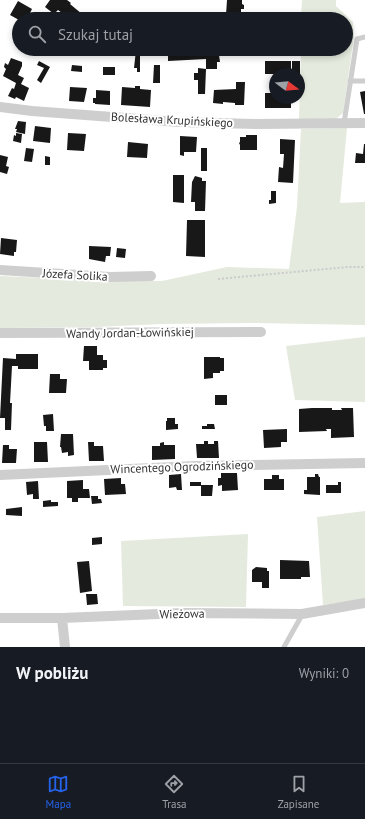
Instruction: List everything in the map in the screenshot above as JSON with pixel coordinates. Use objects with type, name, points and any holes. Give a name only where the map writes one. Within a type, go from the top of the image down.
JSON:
[{"type":"street","name":"Bolesława Krupińskiego","points":[[0,107],[32,111],[179,122],[255,124],[365,123]]},
{"type":"street","name":"Józefa Solika","points":[[0,270],[110,276],[151,276]]},
{"type":"street","name":"Wandy Jordan-Łowińskiej","points":[[0,333],[261,332]]},
{"type":"street","name":"Wincentego Ogrodzińskiego","points":[[0,475],[187,466],[365,463]]},
{"type":"street","name":"Wieżowa","points":[[0,618],[62,618],[183,613],[302,614],[365,603]]},
{"type":"street","points":[[62,618],[65,647]]},
{"type":"lane","points":[[344,123],[357,39],[365,37]]},
{"type":"lane","points":[[350,81],[365,81]]},
{"type":"lane","points":[[284,647],[302,614]]},
{"type":"path","points":[[218,279],[348,267],[365,267]]},
{"type":"shaded area","points":[[302,0],[336,0],[336,6],[342,12],[301,12]]},
{"type":"shaded area","points":[[353,22],[354,37],[353,44]]},
{"type":"shaded area","points":[[301,56],[351,56],[343,113],[336,119],[299,120],[299,104],[305,104],[305,68],[300,68]]},
{"type":"shaded area","points":[[347,128],[340,203],[365,202],[365,325],[253,323],[0,328],[0,276],[113,281],[162,281],[227,267],[289,269],[297,207],[301,129]]},
{"type":"shaded area","points":[[365,337],[365,402],[295,400],[286,346]]},
{"type":"shaded area","points":[[365,511],[365,599],[323,605],[317,517]]},
{"type":"shaded area","points":[[248,534],[246,607],[123,606],[121,541]]},
{"type":"building","points":[[50,0],[67,0],[80,12],[61,12],[58,10],[56,12],[51,12],[45,7]]},
{"type":"building","points":[[227,0],[242,0],[244,9],[241,9],[241,12],[226,12]]},
{"type":"building","points":[[18,1],[32,9],[30,12],[12,12],[12,16],[10,15]]},
{"type":"building","points":[[135,56],[140,56],[140,72],[137,72],[137,68],[134,68]]},
{"type":"building","points":[[168,56],[219,56],[220,62],[217,62],[217,69],[206,69],[206,59],[168,61]]},
{"type":"building","points":[[11,58],[22,62],[18,75],[24,78],[21,84],[29,88],[24,101],[16,97],[15,99],[8,96],[12,88],[14,89],[16,83],[3,76],[6,69],[4,67],[5,63],[8,65]]},
{"type":"building","points":[[39,61],[50,67],[41,83],[37,80],[44,68],[37,65]]},
{"type":"building","points":[[265,61],[291,61],[291,68],[269,68],[269,74],[265,74]]},
{"type":"building","points":[[292,61],[300,61],[300,68],[292,68]]},
{"type":"building","points":[[72,65],[82,66],[82,72],[71,71]]},
{"type":"building","points":[[154,65],[160,65],[160,83],[153,83]]},
{"type":"building","points":[[103,67],[115,67],[115,75],[103,75]]},
{"type":"building","points":[[198,68],[206,69],[205,94],[198,94],[198,80],[194,80],[194,73],[198,73]]},
{"type":"building","points":[[236,82],[245,82],[244,105],[235,105],[235,103],[223,102],[223,104],[213,103],[214,90],[236,89]]},
{"type":"building","points":[[135,86],[140,86],[140,89],[151,90],[150,107],[121,105],[122,87],[135,88]]},
{"type":"building","points":[[70,87],[87,88],[84,102],[69,101]]},
{"type":"building","points":[[96,90],[110,91],[110,105],[93,103],[93,98],[96,98]]},
{"type":"building","points":[[365,91],[365,114],[364,114],[360,92]]},
{"type":"building","points":[[265,93],[269,93],[269,104],[291,104],[291,108],[265,108]]},
{"type":"building","points":[[18,121],[26,122],[25,134],[16,132],[17,129],[15,129]]},
{"type":"building","points":[[35,126],[51,128],[50,143],[33,141]]},
{"type":"building","points":[[16,133],[22,134],[21,143],[13,141]]},
{"type":"building","points":[[68,133],[86,134],[84,151],[67,150]]},
{"type":"building","points":[[246,135],[257,135],[257,150],[240,150],[240,137],[246,137]]},
{"type":"building","points":[[180,136],[197,137],[196,152],[184,152],[184,156],[180,155]]},
{"type":"building","points":[[280,139],[295,140],[293,183],[278,182],[279,167],[283,168],[284,154],[280,154]]},
{"type":"building","points":[[128,142],[148,144],[147,158],[127,157]]},
{"type":"building","points":[[364,144],[365,163],[355,163],[356,153],[363,154]]},
{"type":"building","points":[[26,148],[34,149],[32,162],[24,161]]},
{"type":"building","points":[[201,148],[207,148],[207,171],[201,171]]},
{"type":"building","points":[[0,155],[8,157],[6,166],[9,167],[7,174],[0,172]]},
{"type":"building","points":[[45,156],[50,157],[50,165],[45,165]]},
{"type":"building","points":[[173,175],[184,175],[184,203],[173,202]]},
{"type":"building","points":[[195,176],[202,178],[202,181],[206,181],[205,211],[195,211],[195,202],[191,202],[192,182]]},
{"type":"building","points":[[271,191],[276,191],[276,203],[269,204],[269,200],[271,200]]},
{"type":"building","points":[[187,220],[205,220],[205,257],[186,256]]},
{"type":"building","points":[[1,238],[17,240],[16,252],[14,252],[14,256],[0,254]]},
{"type":"building","points":[[89,246],[111,247],[110,256],[106,256],[105,262],[89,259]]},
{"type":"building","points":[[117,248],[126,249],[125,258],[116,257]]},
{"type":"building","points":[[84,346],[97,346],[97,355],[103,355],[103,360],[107,360],[107,368],[103,368],[103,370],[89,370],[89,361],[83,361]]},
{"type":"building","points":[[16,354],[38,354],[38,369],[18,369],[18,366],[12,366],[10,403],[12,403],[11,430],[5,430],[5,418],[0,418],[3,358],[16,359]]},
{"type":"building","points":[[204,357],[224,358],[224,371],[220,371],[220,373],[213,373],[213,378],[204,379]]},
{"type":"building","points":[[50,374],[60,374],[60,379],[67,379],[66,393],[49,393]]},
{"type":"building","points":[[215,395],[227,395],[227,405],[215,405]]},
{"type":"building","points":[[332,408],[332,410],[342,410],[341,408],[353,408],[354,437],[331,438],[331,429],[326,429],[327,431],[299,432],[299,409]]},
{"type":"building","points":[[53,414],[54,431],[46,431],[43,415]]},
{"type":"building","points":[[167,418],[175,418],[175,424],[178,424],[178,429],[166,430]]},
{"type":"building","points":[[207,424],[214,424],[215,429],[202,429],[202,426],[207,426]]},
{"type":"building","points":[[287,429],[287,442],[281,442],[281,447],[264,448],[263,430]]},
{"type":"building","points":[[61,434],[73,434],[74,455],[68,456],[68,452],[62,453],[60,447]]},
{"type":"building","points":[[204,441],[208,441],[208,444],[214,444],[214,441],[218,441],[219,458],[197,458],[196,444],[204,444]]},
{"type":"building","points":[[34,442],[47,442],[48,462],[34,462]]},
{"type":"building","points":[[88,442],[94,442],[94,446],[103,446],[104,461],[89,461]]},
{"type":"building","points":[[164,442],[164,445],[175,445],[175,459],[152,460],[152,446],[160,446],[160,443]]},
{"type":"building","points":[[3,445],[9,445],[9,449],[17,449],[16,463],[2,463]]},
{"type":"building","points":[[221,473],[237,473],[238,490],[222,491],[222,485],[218,486],[218,478],[221,478]]},
{"type":"building","points":[[181,474],[182,490],[177,490],[176,487],[169,488],[169,475]]},
{"type":"building","points":[[315,474],[318,474],[320,477],[320,495],[304,494],[304,490],[307,490],[307,477],[315,477]]},
{"type":"building","points":[[272,475],[279,475],[279,479],[284,479],[284,490],[264,490],[264,479],[272,479]]},
{"type":"building","points":[[121,478],[121,484],[125,484],[126,494],[105,495],[104,479]]},
{"type":"building","points":[[83,480],[83,489],[89,489],[90,498],[78,498],[78,502],[72,502],[72,498],[67,498],[67,481]]},
{"type":"building","points":[[38,481],[39,499],[33,499],[33,494],[27,495],[26,482]]},
{"type":"building","points":[[190,482],[201,482],[201,486],[190,486]]},
{"type":"building","points":[[338,482],[341,482],[341,493],[326,493],[326,485],[338,485]]},
{"type":"building","points":[[201,485],[213,485],[212,496],[201,496]]},
{"type":"building","points":[[91,496],[98,496],[98,499],[101,499],[102,503],[92,504]]},
{"type":"building","points":[[51,500],[51,502],[58,502],[58,506],[43,507],[43,501]]},
{"type":"building","points":[[22,507],[22,516],[6,515],[6,509]]},
{"type":"building","points":[[102,537],[102,544],[92,545],[92,538]]},
{"type":"building","points":[[280,560],[309,561],[310,577],[301,577],[301,579],[280,579]]},
{"type":"building","points":[[89,561],[92,591],[80,593],[77,562]]},
{"type":"building","points":[[256,567],[267,568],[267,571],[269,571],[269,588],[262,588],[262,582],[252,582],[252,570]]},
{"type":"building","points":[[86,594],[97,594],[98,604],[87,605]]}]
